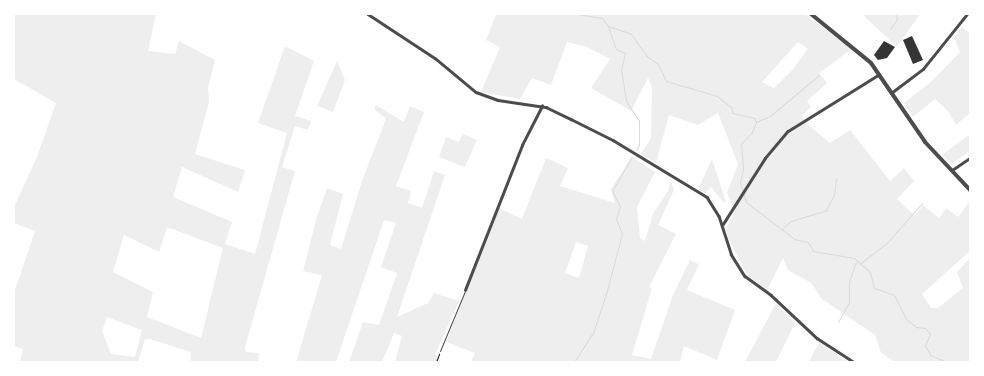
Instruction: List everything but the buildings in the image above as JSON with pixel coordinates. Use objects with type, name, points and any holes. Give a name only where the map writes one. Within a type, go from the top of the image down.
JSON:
[{"type":"street","points":[[368,14],[483,96],[542,106],[613,140],[707,197],[723,224],[731,254],[745,276],[771,295],[816,338],[854,362]]},
{"type":"street","points":[[811,14],[862,53],[879,74],[925,142],[970,190]]},
{"type":"street","points":[[892,93],[923,69],[967,14]]},
{"type":"street","points":[[723,224],[765,158],[788,131],[879,74]]},
{"type":"street","points":[[465,290],[522,145],[542,106]]},
{"type":"street","points":[[951,171],[970,158]]},
{"type":"lane","points":[[440,351],[465,290]]},
{"type":"path","points":[[436,362],[440,351]]},
{"type":"shaded area","points":[[14,14],[156,14],[148,51],[175,54],[179,41],[215,60],[208,88],[209,102],[195,154],[245,170],[238,192],[182,167],[173,197],[232,222],[225,244],[255,254],[287,133],[258,123],[285,46],[314,61],[295,116],[311,121],[308,130],[295,126],[282,167],[295,171],[245,347],[246,352],[259,353],[258,362],[190,362],[191,352],[145,339],[138,362],[20,362],[23,349],[14,346],[14,293],[35,231],[14,223],[14,207],[37,157],[56,103],[14,79]],"holes":[[[167,227],[223,248],[201,338],[147,317],[153,292],[113,272],[124,235],[159,252]],[[107,317],[142,330],[135,357],[111,354],[102,331]]]},
{"type":"shaded area","points":[[496,14],[805,14],[852,49],[819,73],[827,83],[807,101],[811,107],[802,115],[806,123],[830,143],[850,130],[890,181],[904,168],[914,181],[897,199],[915,216],[923,205],[939,218],[946,208],[958,217],[970,201],[970,251],[922,294],[931,308],[938,308],[963,288],[957,272],[970,258],[970,362],[895,362],[881,353],[875,335],[822,299],[811,283],[788,270],[783,258],[767,290],[748,276],[728,238],[726,229],[735,211],[727,193],[738,164],[718,113],[698,125],[669,115],[656,163],[641,154],[651,138],[652,87],[648,78],[631,111],[591,88],[610,59],[587,47],[567,42],[551,85],[532,78],[520,99],[481,92],[500,47],[486,40]],"holes":[[[798,42],[808,49],[793,69],[774,88],[762,82]]]},
{"type":"shaded area","points":[[862,14],[920,14],[897,47]]},
{"type":"shaded area","points":[[962,27],[970,34],[970,113],[956,125],[948,111],[935,99],[913,117],[904,103],[932,81],[960,52],[954,37]]},
{"type":"shaded area","points":[[337,61],[345,80],[333,112],[317,106]]},
{"type":"shaded area","points":[[376,105],[404,122],[410,106],[424,112],[396,186],[411,191],[408,203],[422,208],[434,171],[445,175],[397,317],[428,303],[434,293],[459,301],[435,355],[439,358],[437,362],[395,362],[402,336],[394,333],[382,362],[349,362],[363,322],[379,325],[397,273],[381,267],[396,223],[384,220],[336,362],[296,362],[322,275],[303,271],[316,220],[327,188],[343,194],[330,245],[341,249],[362,181],[386,119],[374,109]]},
{"type":"shaded area","points":[[463,134],[477,140],[465,167],[439,157],[446,137],[459,142]]},
{"type":"shaded area","points":[[970,134],[970,151],[951,164],[942,155]]},
{"type":"shaded area","points":[[632,157],[655,172],[637,207],[640,238],[645,241],[653,214],[668,191],[670,180],[674,190],[658,225],[676,234],[649,287],[652,288],[632,355],[651,359],[673,295],[690,260],[699,264],[687,290],[735,310],[717,360],[684,346],[680,362],[471,362],[475,353],[446,342],[499,208],[522,219],[546,158],[568,168],[560,186],[615,203],[611,189]],"holes":[[[576,242],[588,246],[579,278],[565,273]]]},
{"type":"shaded area","points":[[712,159],[726,202],[724,203],[711,187],[705,193],[698,189]]},
{"type":"shaded area","points":[[776,303],[795,323],[776,362],[745,362]]},
{"type":"shaded area","points":[[819,342],[841,357],[849,362],[809,362]]},
{"type":"waterway","points":[[577,14],[602,18],[608,26],[631,34],[648,57],[658,64],[666,81],[717,96],[731,107],[733,113],[754,118],[756,122],[752,132],[741,144],[743,169],[740,183],[746,202],[794,239],[808,242],[813,251],[854,258],[870,272],[874,288],[894,295],[906,319],[916,327],[925,328],[930,334],[925,345],[930,355],[947,362]]},
{"type":"waterway","points":[[890,29],[897,19],[896,14]]},
{"type":"waterway","points":[[608,26],[616,49],[625,53],[621,69],[626,101],[639,121],[639,145],[636,150]]},
{"type":"waterway","points":[[756,122],[770,116],[819,75]]},
{"type":"waterway","points":[[574,362],[593,333],[606,294],[622,234],[616,219],[620,206],[612,191],[632,157]]},
{"type":"waterway","points":[[782,229],[791,221],[826,210],[834,195],[836,178]]},
{"type":"waterway","points":[[861,263],[887,243],[922,203]]},
{"type":"waterway","points":[[838,322],[849,302],[849,282],[856,262]]}]
